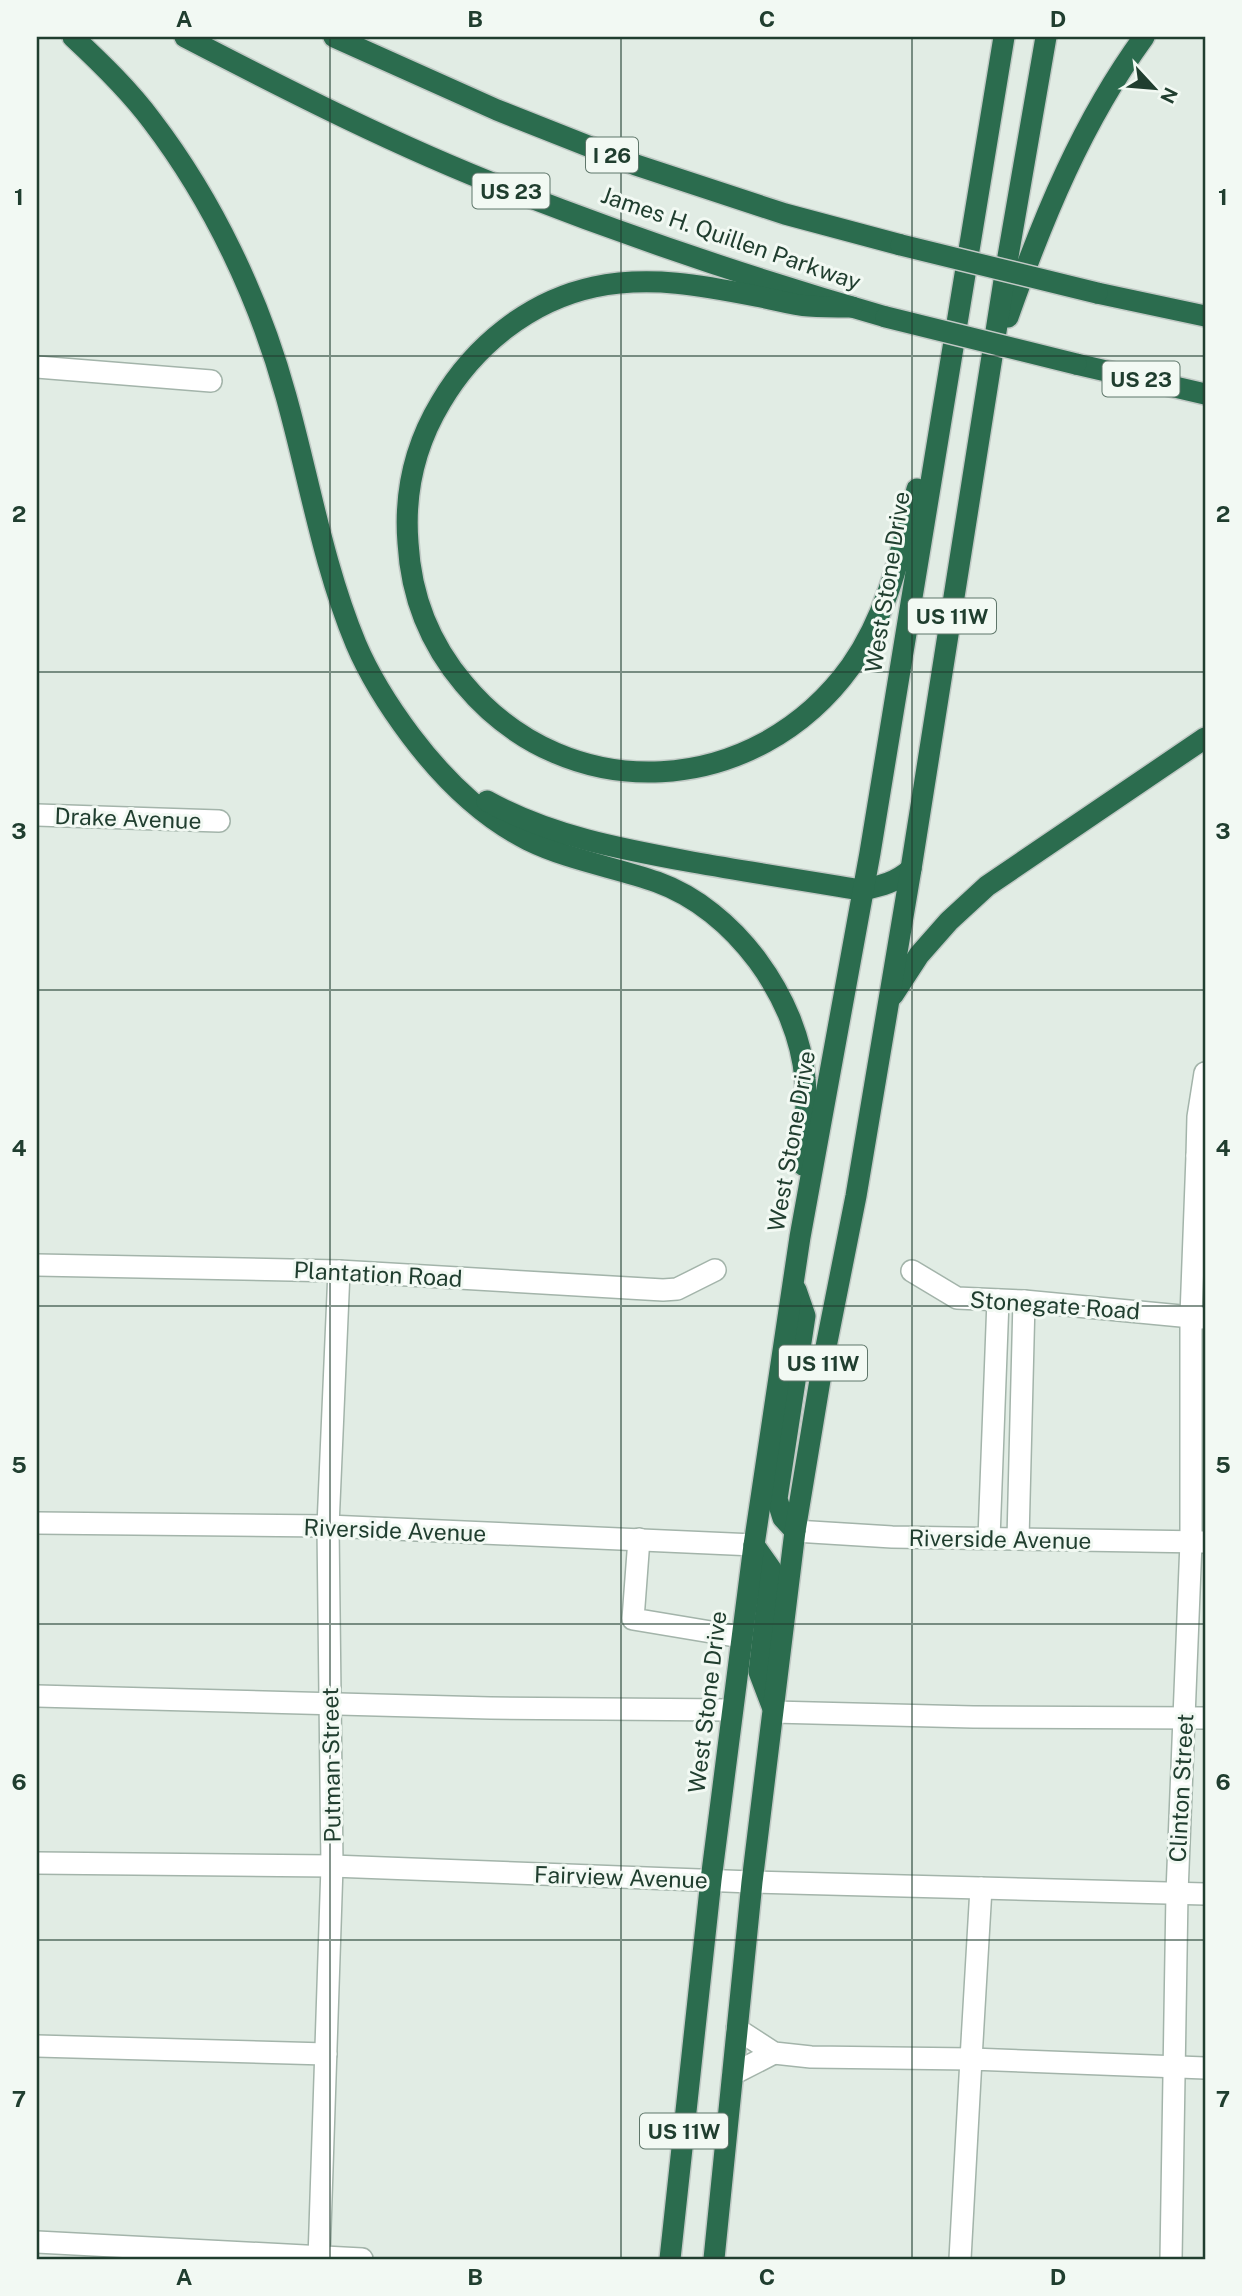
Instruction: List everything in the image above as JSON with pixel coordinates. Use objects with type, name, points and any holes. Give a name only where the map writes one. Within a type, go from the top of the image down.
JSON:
[{"type":"highway","points":[[74,37],[151,119],[190,176],[231,252],[263,327],[285,393],[337,589],[356,645],[378,688],[412,738],[451,781],[496,822],[530,841],[578,860],[661,883],[688,897],[736,935],[786,1005],[806,1079],[800,1237]]},
{"type":"highway","name":"James H. Quillen Parkway","points":[[185,37],[389,138],[509,190],[671,248],[886,317],[1205,394]]},
{"type":"highway","name":"James H. Quillen Parkway","points":[[334,37],[497,110],[636,165],[785,214],[1097,293],[1205,316]]},
{"type":"highway","name":"West Stone Drive","points":[[670,2259],[731,1710],[800,1237],[862,890],[1003,37]]},
{"type":"highway","name":"US 11W","points":[[714,2259],[752,1882],[795,1531],[911,869],[1006,268],[1046,37]]},
{"type":"highway","points":[[992,362],[1033,247],[1086,128],[1118,73],[1144,37]]},
{"type":"highway","points":[[852,307],[808,306],[687,283],[641,281],[595,287],[565,295],[529,312],[501,332],[473,358],[437,409],[417,454],[409,487],[409,560],[416,596],[429,632],[445,662],[501,723],[569,760],[606,770],[643,773],[672,772],[711,765],[743,755],[804,717],[851,666],[883,610],[946,386]]},
{"type":"highway","points":[[1097,293],[1205,303]]},
{"type":"highway","points":[[888,1003],[919,955],[968,902],[1009,871],[1205,738]]},
{"type":"highway","points":[[451,781],[504,810],[567,836],[629,851],[862,890],[901,878],[911,869]]},
{"type":"highway","points":[[794,1285],[805,1317],[777,1499],[783,1518],[795,1531]]},
{"type":"highway","points":[[754,1545],[771,1569],[759,1672],[773,1712]]},
{"type":"street","points":[[37,367],[211,381]]},
{"type":"street","name":"Drake Avenue","points":[[37,816],[219,821]]},
{"type":"street","name":"Clinton Street","points":[[1171,2259],[1177,1894],[1195,1718],[1201,1156],[1198,1117],[1205,1073]]},
{"type":"street","name":"Plantation Road","points":[[37,1265],[339,1270],[663,1290],[677,1289],[715,1270]]},
{"type":"street","name":"Putman Street","points":[[319,2258],[332,1866],[328,1526],[339,1270]]},
{"type":"street","name":"Stonegate Road","points":[[912,1271],[957,1298],[1024,1301],[1198,1318]]},
{"type":"street","points":[[989,1538],[998,1300]]},
{"type":"street","points":[[1018,1539],[1024,1301]]},
{"type":"street","name":"Riverside Avenue","points":[[37,1523],[328,1526],[754,1545]]},
{"type":"street","name":"Riverside Avenue","points":[[795,1531],[892,1537],[1198,1542]]},
{"type":"street","points":[[639,1539],[633,1619],[741,1637]]},
{"type":"street","points":[[37,1696],[731,1710]]},
{"type":"street","points":[[773,1712],[973,1717],[1195,1718]]},
{"type":"street","name":"Fairview Avenue","points":[[37,1863],[332,1866],[752,1882],[1205,1894]]},
{"type":"street","points":[[960,2259],[981,1888]]},
{"type":"street","points":[[737,2029],[774,2053],[811,2057],[971,2059],[1205,2068]]},
{"type":"street","points":[[37,2046],[326,2054]]},
{"type":"street","points":[[733,2074],[774,2053]]},
{"type":"street","points":[[37,2242],[362,2259]]}]
